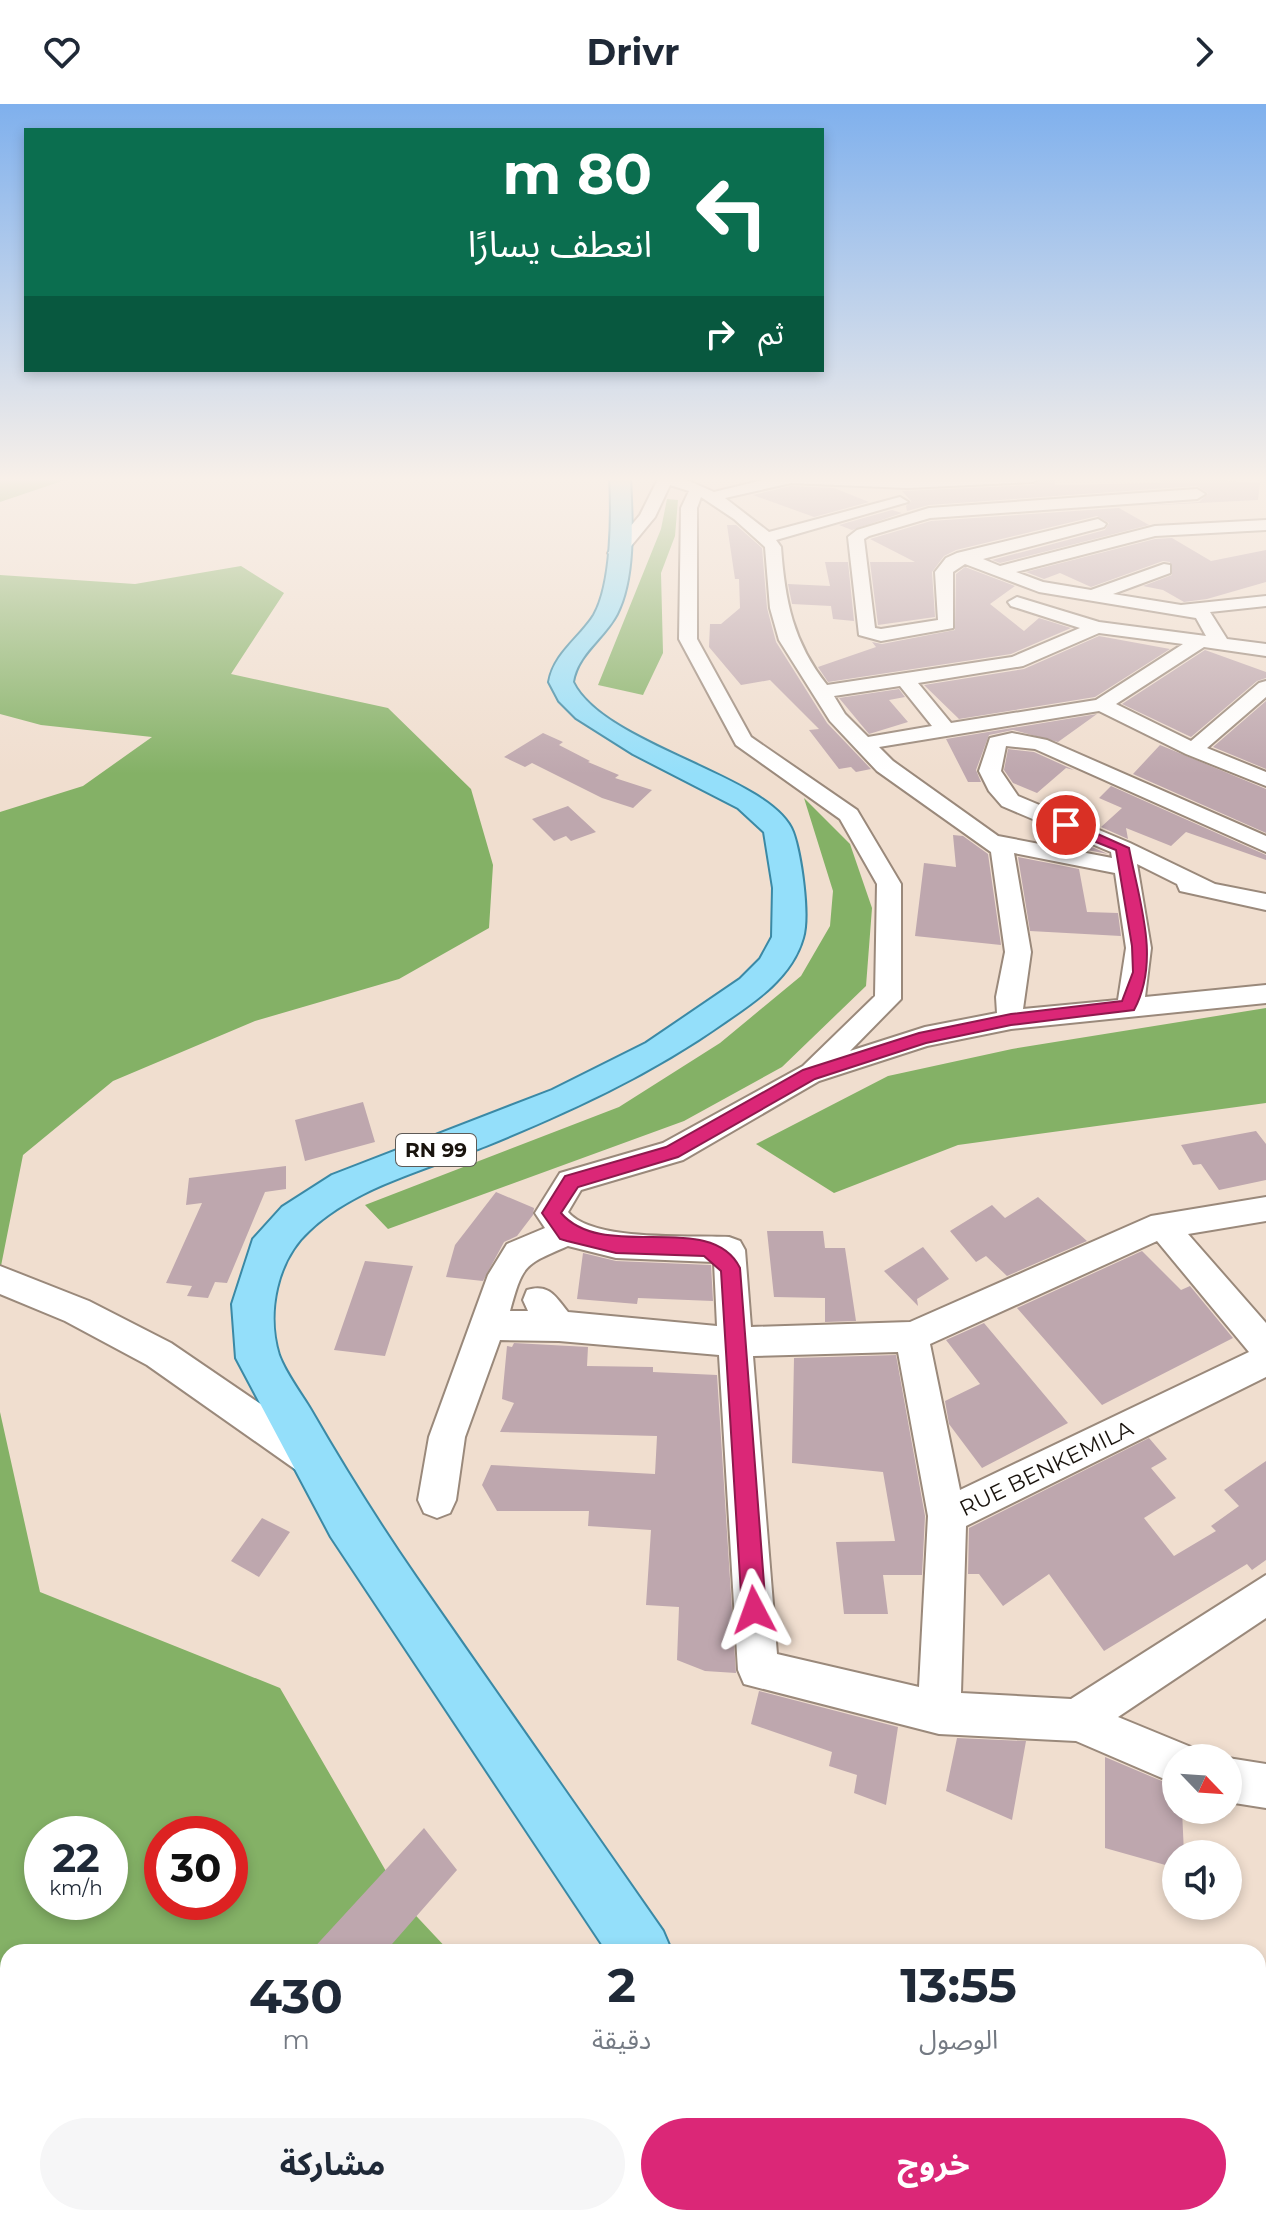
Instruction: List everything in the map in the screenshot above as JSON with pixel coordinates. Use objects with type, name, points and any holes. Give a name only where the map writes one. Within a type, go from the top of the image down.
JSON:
[{"type":"main road","name":"RN 99","points":[[613,576],[608,609],[569,659],[561,682],[565,695],[576,708],[601,725],[748,802],[764,814],[778,830],[783,850],[788,937],[773,965],[752,987],[658,1052],[565,1099],[346,1186],[296,1218],[267,1251],[253,1304],[258,1358],[348,1520],[637,1944]]},
{"type":"street","points":[[688,576],[688,639],[712,689],[743,741],[849,815],[889,884],[888,999],[809,1074]]},
{"type":"street","points":[[774,576],[776,612],[795,659],[861,744],[927,799],[995,842],[1125,864],[1206,889],[1266,902]]},
{"type":"street","points":[[860,576],[866,631],[876,635],[947,624],[950,620],[944,576]]},
{"type":"street","points":[[1014,576],[1047,588],[1202,614],[1221,645]]},
{"type":"street","points":[[1069,576],[1017,602],[1097,627],[1266,650]]},
{"type":"street","points":[[1092,596],[1145,576]]},
{"type":"street","points":[[1181,610],[1266,601]]},
{"type":"street","points":[[822,692],[1016,662],[1097,627]]},
{"type":"street","points":[[861,744],[1102,705],[1199,642]]},
{"type":"street","points":[[904,678],[946,730]]},
{"type":"street","points":[[1193,750],[1266,687]]},
{"type":"street","points":[[1102,705],[1193,750],[1266,780]]},
{"type":"street","points":[[1125,864],[1010,801],[1000,791],[990,771],[997,742],[1012,739],[1040,744],[1266,845]]},
{"type":"street","points":[[995,842],[1006,859],[1018,952],[1009,997],[1011,1020]]},
{"type":"street","points":[[1125,864],[1140,972],[1129,1006]]},
{"type":"street","points":[[567,1233],[551,1213],[571,1181],[672,1152],[809,1074],[925,1037],[1011,1020],[1266,994]]},
{"type":"street","points":[[489,1325],[549,1313],[736,1342],[912,1337],[1162,1225],[1266,1209]]},
{"type":"street","points":[[1162,1225],[1266,1347]]},
{"type":"street","points":[[437,1500],[447,1437],[489,1325],[504,1275],[518,1253],[567,1233],[616,1245],[719,1258],[736,1342],[758,1670],[939,1713],[1076,1720],[1162,1756]]},
{"type":"street","points":[[0,1280],[77,1311],[159,1354],[314,1461]]},
{"type":"street","name":"RUE BENKEMILA","points":[[912,1337],[947,1516],[1266,1360]]},
{"type":"street","points":[[939,1713],[947,1516]]},
{"type":"street","points":[[1076,1720],[1266,1595]]},
{"type":"street","points":[[1242,1782],[1266,1786]]},
{"type":"green space","points":[[0,576],[135,584],[182,576],[257,576],[284,593],[231,674],[388,708],[471,789],[493,865],[489,928],[399,979],[255,1021],[113,1081],[23,1155],[0,1271],[0,812],[83,786],[152,737],[41,725],[0,714]]},
{"type":"green space","points":[[642,576],[661,576],[663,653],[643,695],[598,685]]},
{"type":"green space","points":[[804,798],[850,844],[872,908],[866,986],[782,1067],[684,1121],[388,1229],[365,1205],[619,1107],[720,1043],[801,976],[830,926],[833,891]]},
{"type":"green space","points":[[1266,1008],[1266,1103],[958,1145],[834,1193],[756,1144],[888,1076],[1012,1049]]},
{"type":"green space","points":[[0,1412],[40,1592],[280,1688],[405,1904],[442,1944],[0,1944]]},
{"type":"building","points":[[735,576],[764,576],[767,608],[776,642],[827,723],[871,769],[856,772],[851,767],[839,769],[809,730],[819,729],[770,680],[741,685],[709,647],[710,624],[721,624],[740,608],[739,579]]},
{"type":"building","points":[[828,576],[849,576],[854,621],[833,619],[831,606],[792,604],[788,584],[830,586]]},
{"type":"building","points":[[872,576],[932,576],[935,617],[878,625]]},
{"type":"building","points":[[956,576],[989,576],[1015,586],[990,604],[1024,631],[1039,618],[1071,628],[1011,654],[828,682],[818,667],[876,647],[872,642],[882,644],[955,630]]},
{"type":"building","points":[[1067,576],[1122,576],[1091,587]]},
{"type":"building","points":[[1169,576],[1266,576],[1266,582],[1207,599],[1184,602],[1163,590],[1143,586]]},
{"type":"building","points":[[1099,636],[1170,649],[1095,697],[959,719],[924,685],[1024,669]]},
{"type":"building","points":[[1205,650],[1266,672],[1266,678],[1257,681],[1191,737],[1122,704]]},
{"type":"building","points":[[899,689],[905,697],[889,700],[908,722],[869,734],[839,698]]},
{"type":"building","points":[[1266,701],[1266,769],[1213,747]]},
{"type":"building","points":[[1097,714],[1058,742],[1013,730],[989,735],[976,770],[981,782],[968,782],[946,739]]},
{"type":"building","points":[[543,733],[563,742],[559,745],[588,762],[619,775],[615,778],[652,790],[633,808],[602,798],[532,763],[525,767],[504,757]]},
{"type":"building","points":[[1160,745],[1266,789],[1266,833],[1133,774]]},
{"type":"building","points":[[1008,749],[1034,752],[1074,770],[1066,768],[1037,793],[1013,783],[1004,770]]},
{"type":"building","points":[[1111,786],[1266,855],[1266,860],[1186,832],[1171,846],[1126,828],[1128,839],[1101,827],[1122,808],[1099,798]]},
{"type":"building","points":[[568,806],[596,832],[571,841],[566,836],[554,841],[532,819]]},
{"type":"building","points":[[1034,832],[1062,834],[1108,854],[1035,840]]},
{"type":"building","points":[[953,835],[963,836],[988,854],[1001,945],[915,936],[924,863],[956,867]]},
{"type":"building","points":[[1018,857],[1079,869],[1087,912],[1118,913],[1121,936],[1030,931]]},
{"type":"building","points":[[363,1102],[375,1142],[305,1161],[295,1120]]},
{"type":"building","points":[[1256,1131],[1266,1144],[1266,1180],[1219,1190],[1201,1164],[1193,1165],[1181,1145]]},
{"type":"building","points":[[286,1166],[286,1189],[265,1192],[227,1283],[215,1282],[208,1298],[187,1296],[192,1286],[166,1283],[202,1203],[186,1205],[189,1178]]},
{"type":"building","points":[[496,1192],[534,1208],[533,1215],[517,1236],[504,1242],[483,1281],[446,1277],[455,1245]]},
{"type":"building","points":[[1038,1197],[1087,1241],[1007,1276],[986,1256],[976,1262],[950,1231],[992,1205],[1005,1218]]},
{"type":"building","points":[[767,1231],[823,1231],[825,1248],[845,1248],[856,1321],[825,1322],[825,1298],[774,1297]]},
{"type":"building","points":[[923,1247],[949,1279],[917,1299],[918,1306],[884,1271]]},
{"type":"building","points":[[1142,1251],[1181,1290],[1190,1286],[1233,1338],[1102,1405],[1017,1308]]},
{"type":"building","points":[[583,1253],[616,1261],[711,1265],[713,1301],[638,1298],[637,1304],[577,1299]]},
{"type":"building","points":[[365,1261],[413,1266],[385,1356],[334,1350]]},
{"type":"building","points":[[984,1323],[1068,1423],[982,1468],[949,1424],[945,1401],[980,1384],[946,1340]]},
{"type":"building","points":[[514,1343],[588,1347],[587,1366],[653,1367],[653,1372],[717,1375],[736,1673],[705,1671],[677,1660],[679,1607],[646,1605],[651,1530],[588,1526],[589,1511],[497,1511],[482,1485],[491,1465],[655,1474],[657,1436],[500,1432],[514,1403],[502,1399],[507,1346],[512,1347]]},
{"type":"building","points":[[896,1355],[925,1516],[922,1575],[883,1575],[888,1614],[844,1614],[836,1542],[895,1541],[883,1472],[792,1463],[794,1358]]},
{"type":"building","points":[[1149,1438],[1167,1459],[1151,1468],[1176,1498],[1144,1518],[1174,1556],[1216,1531],[1211,1526],[1239,1506],[1224,1490],[1266,1461],[1266,1560],[1252,1570],[1247,1564],[1104,1651],[1049,1574],[1003,1606],[979,1574],[968,1574],[969,1528]]},
{"type":"building","points":[[262,1518],[290,1532],[259,1577],[231,1561]]},
{"type":"building","points":[[759,1691],[898,1727],[886,1805],[854,1793],[857,1775],[829,1766],[832,1752],[751,1724]]},
{"type":"building","points":[[957,1738],[1026,1741],[1012,1820],[946,1791]]},
{"type":"building","points":[[1105,1757],[1162,1781],[1162,1824],[1183,1824],[1183,1840],[1162,1840],[1162,1864],[1105,1848]]},
{"type":"building","points":[[424,1828],[457,1870],[392,1944],[317,1944]]},
{"type":"route","points":[[754,1610],[730,1268],[708,1248],[616,1245],[567,1233],[551,1213],[571,1181],[672,1152],[809,1074],[925,1037],[1011,1020],[1129,1006],[1140,972],[1139,946],[1122,848],[1066,825]]}]
